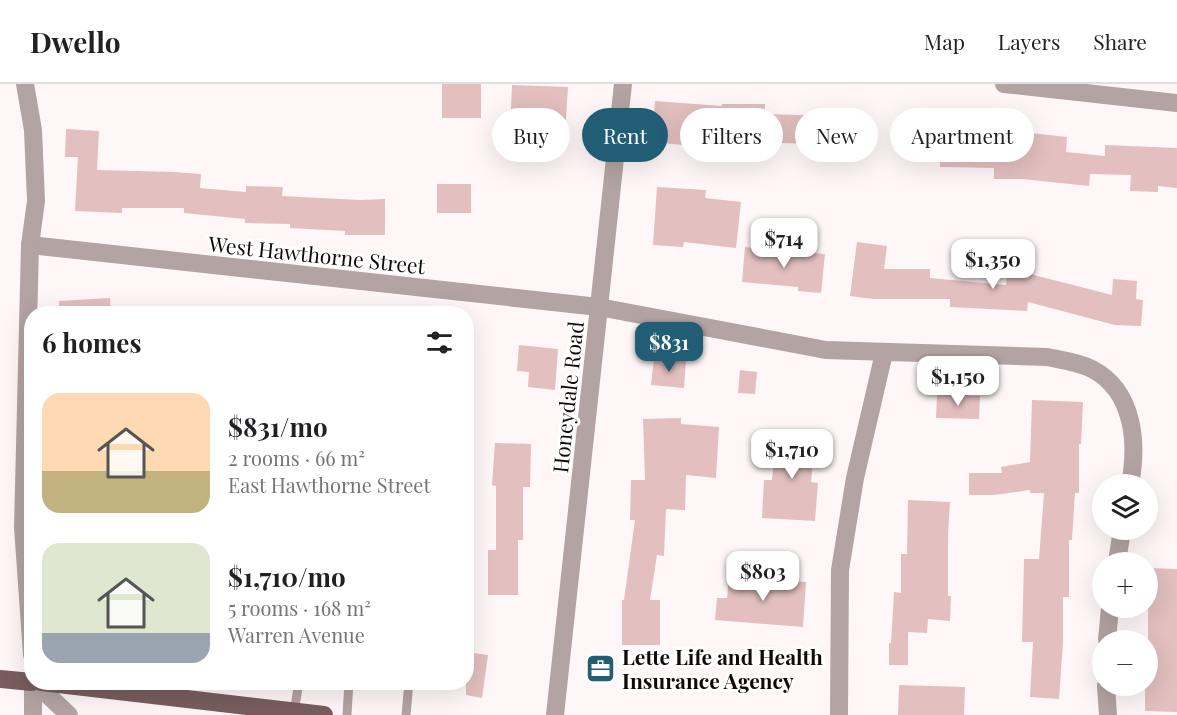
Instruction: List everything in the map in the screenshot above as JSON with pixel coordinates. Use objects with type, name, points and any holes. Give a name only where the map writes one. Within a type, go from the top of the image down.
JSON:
[{"type":"main road","points":[[0,679],[24,681]]},
{"type":"main road","points":[[165,690],[324,715]]},
{"type":"street","points":[[25,84],[33,130],[36,201],[30,245],[30,306]]},
{"type":"street","name":"Honeydale Road","points":[[555,715],[623,84]]},
{"type":"street","points":[[1004,84],[1177,103]]},
{"type":"street","name":"West Hawthorne Street","points":[[30,245],[599,307],[826,350],[1047,357],[1070,361],[1092,369],[1110,382],[1122,399],[1131,420],[1134,464],[1132,474]]},
{"type":"street","points":[[839,715],[840,570],[855,478],[884,353]]},
{"type":"street","points":[[33,690],[33,715]]},
{"type":"street","points":[[42,690],[69,715]]},
{"type":"street","points":[[1107,696],[1108,715]]},
{"type":"lane","points":[[294,711],[298,690]]},
{"type":"lane","points":[[347,715],[349,690]]},
{"type":"lane","points":[[405,715],[408,690]]},
{"type":"building","points":[[442,84],[481,84],[481,118],[442,118]]},
{"type":"building","points":[[512,85],[568,87],[567,108],[511,108]]},
{"type":"building","points":[[655,101],[722,106],[722,104],[765,104],[765,108],[680,108],[680,145],[668,144],[668,108],[654,108]]},
{"type":"building","points":[[783,114],[795,115],[795,143],[783,143]]},
{"type":"building","points":[[66,129],[99,131],[97,170],[201,174],[200,188],[246,192],[246,186],[283,187],[282,196],[385,199],[385,235],[345,235],[345,231],[290,228],[290,224],[245,223],[245,219],[184,213],[184,208],[122,208],[122,213],[75,211],[78,157],[65,157]]},
{"type":"building","points":[[1034,133],[1067,137],[1066,152],[1105,156],[1105,145],[1177,148],[1177,188],[1158,186],[1158,192],[1130,191],[1131,175],[1090,174],[1089,186],[1022,179],[994,179],[994,168],[940,167],[940,162],[1034,162]]},
{"type":"building","points":[[437,184],[471,184],[471,213],[437,213]]},
{"type":"building","points":[[657,187],[706,190],[705,198],[741,202],[736,248],[684,242],[683,247],[653,245]]},
{"type":"building","points":[[857,242],[887,246],[884,269],[930,269],[930,278],[1006,285],[1008,265],[1030,267],[1030,274],[1112,295],[1113,279],[1137,281],[1136,299],[1143,300],[1141,326],[1115,325],[1028,302],[1027,311],[950,307],[950,299],[873,299],[850,296]]},
{"type":"building","points":[[745,247],[825,254],[821,293],[798,291],[798,287],[742,282]]},
{"type":"building","points":[[110,298],[110,306],[59,306],[59,301]]},
{"type":"building","points":[[519,345],[558,349],[555,390],[528,387],[529,372],[517,371]]},
{"type":"building","points":[[654,358],[686,361],[684,388],[651,385]]},
{"type":"building","points":[[740,370],[757,372],[755,394],[738,393]]},
{"type":"building","points":[[937,394],[980,396],[979,419],[936,418]]},
{"type":"building","points":[[1032,400],[1083,402],[1081,444],[1079,444],[1079,493],[1075,493],[1072,540],[1069,540],[1069,597],[1063,597],[1059,699],[1030,697],[1033,642],[1022,642],[1024,559],[1039,559],[1044,493],[1030,493],[1030,490],[994,495],[969,495],[969,473],[1002,473],[1001,467],[1030,462]]},
{"type":"building","points":[[681,418],[681,424],[719,427],[716,478],[686,475],[685,510],[666,509],[664,556],[657,555],[650,600],[660,600],[660,645],[622,645],[622,600],[624,600],[635,520],[630,520],[631,480],[645,480],[643,419]]},
{"type":"building","points":[[777,431],[815,435],[811,482],[818,483],[815,521],[762,518],[764,480],[772,480]]},
{"type":"building","points":[[495,443],[531,444],[530,487],[523,487],[523,540],[518,540],[518,595],[488,595],[488,550],[496,550],[496,486],[492,485]]},
{"type":"building","points":[[908,500],[950,502],[948,596],[951,596],[950,621],[928,619],[927,633],[908,632],[908,665],[889,665],[894,592],[901,593],[901,554],[907,554]]},
{"type":"building","points":[[1158,568],[1177,569],[1177,712],[1145,711],[1145,696],[1158,696],[1158,630],[1148,630],[1148,618],[1158,618]]},
{"type":"building","points":[[729,577],[806,582],[803,627],[715,620],[717,598],[727,598]]},
{"type":"building","points":[[474,653],[488,655],[482,698],[466,695],[466,690],[474,690]]},
{"type":"building","points":[[899,685],[965,687],[964,715],[898,715]]},
{"type":"place","name":"Lette Life and Health Insurance Agency","points":[[601,668]]}]
